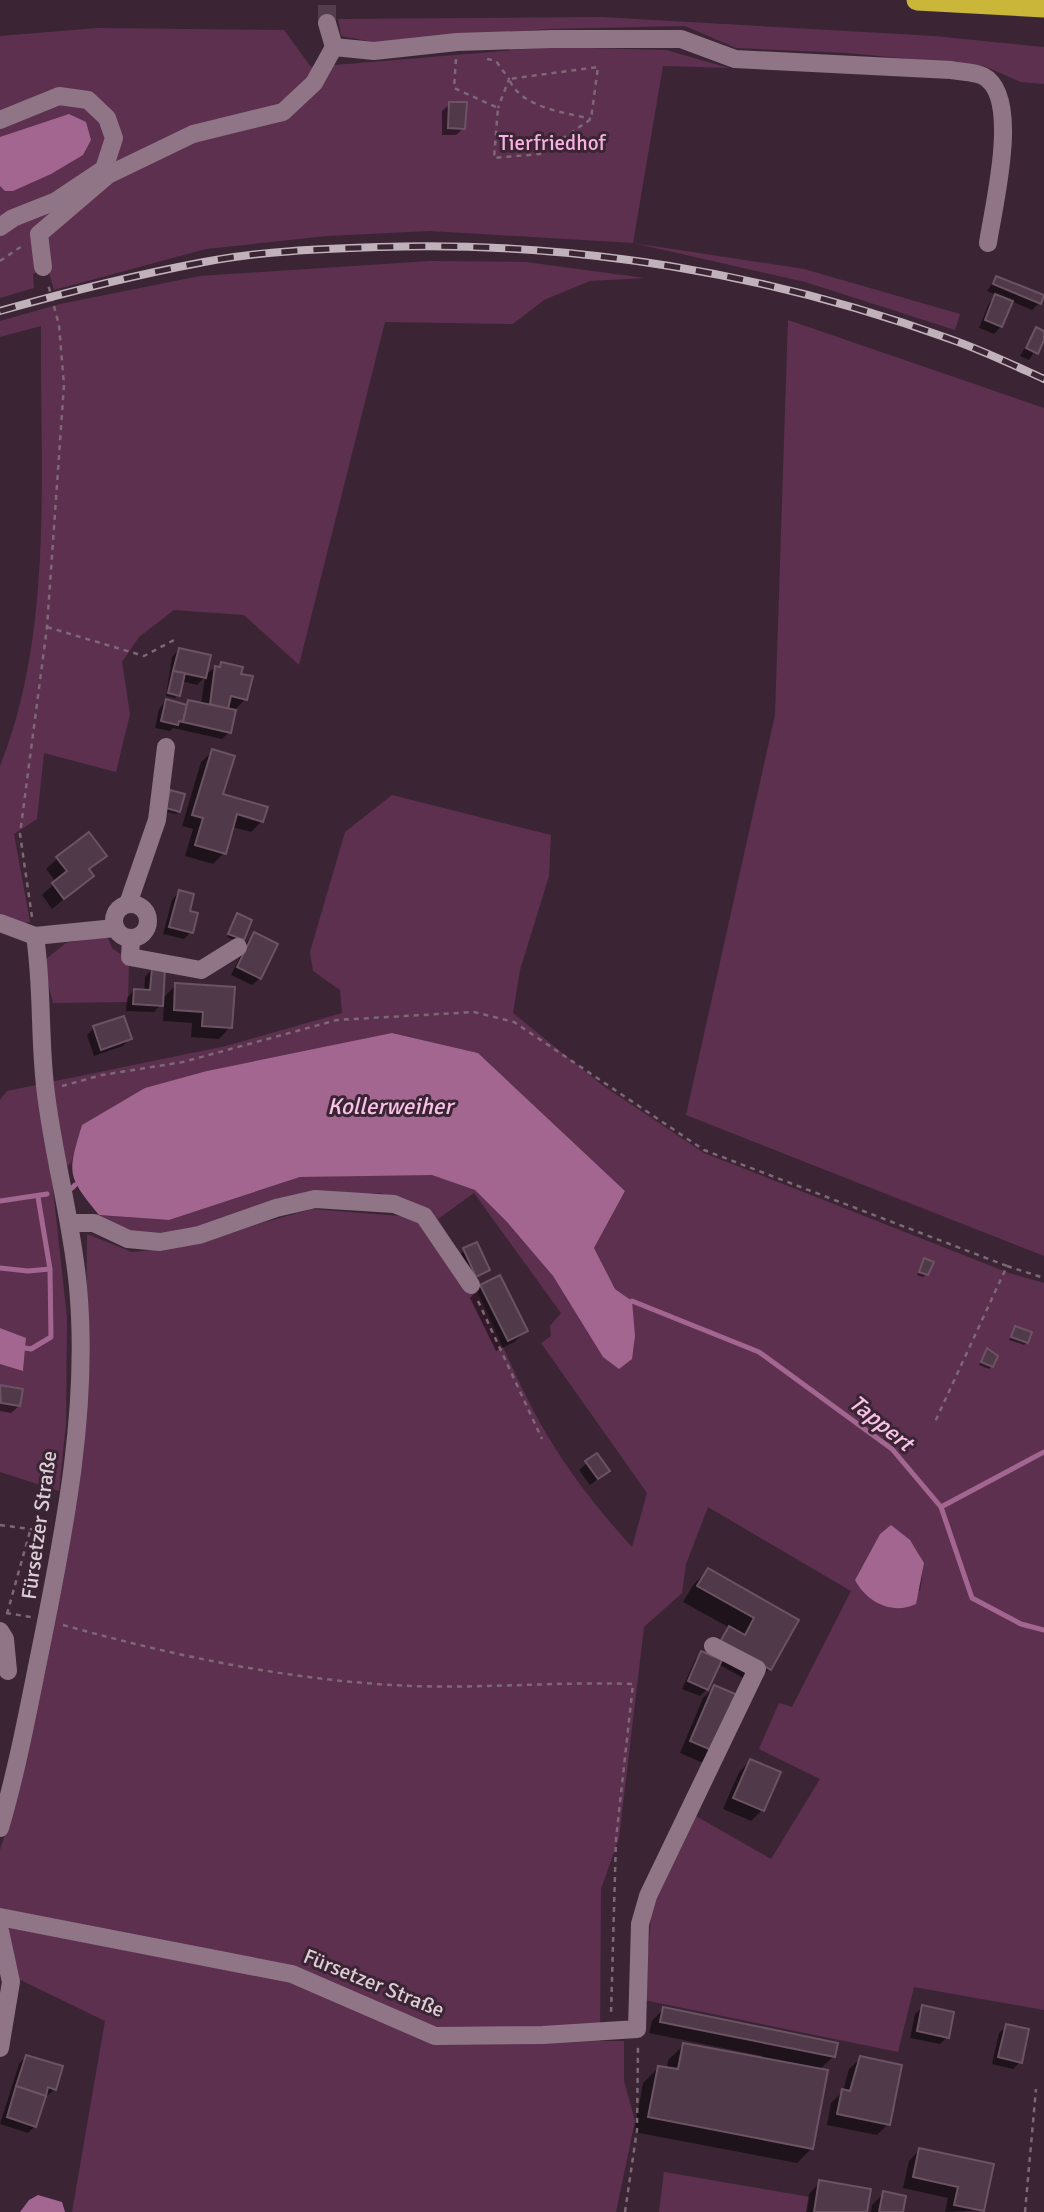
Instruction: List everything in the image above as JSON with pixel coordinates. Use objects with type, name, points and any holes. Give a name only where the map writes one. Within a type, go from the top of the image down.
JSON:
[{"type":"highway","points":[[917,0],[1044,7]]},
{"type":"street","points":[[0,225],[56,201],[106,172],[193,134],[283,112],[314,83],[334,47],[327,23]]},
{"type":"street","points":[[334,47],[374,51],[457,42],[681,39],[735,59],[951,70],[984,76],[1001,95],[1005,122],[988,243]]},
{"type":"street","points":[[0,120],[59,96],[88,100],[107,118],[114,138],[106,172],[39,234],[43,267]]},
{"type":"street","points":[[131,939],[115,928],[116,914],[128,904],[157,820],[166,747]]},
{"type":"street","points":[[128,904],[139,905],[149,920],[145,932],[131,939]]},
{"type":"street","points":[[0,923],[35,936],[115,928]]},
{"type":"street","name":"Fürsetzer Straße","points":[[0,1828],[13,1785],[64,1532],[79,1381],[78,1287],[45,1090],[41,974],[35,936]]},
{"type":"street","points":[[131,939],[130,957],[201,970],[238,947]]},
{"type":"street","points":[[69,1223],[94,1223],[128,1238],[160,1242],[199,1235],[276,1208],[315,1199],[394,1204],[424,1216],[471,1285]]},
{"type":"street","points":[[0,1631],[5,1639],[4,1671],[36,1671]]},
{"type":"street","points":[[637,2029],[640,1924],[648,1896],[757,1669],[713,1646]]},
{"type":"street","name":"Fürsetzer Straße","points":[[0,1916],[292,1974],[435,2036],[543,2035],[637,2029]]},
{"type":"street","points":[[0,1931],[11,1982],[0,2048]]},
{"type":"path","points":[[457,42],[454,88],[498,108]]},
{"type":"path","points":[[496,61],[514,90],[534,103],[591,119]]},
{"type":"path","points":[[598,67],[591,119],[540,154],[494,158],[498,108],[509,79],[598,67]]},
{"type":"path","points":[[0,261],[39,234]]},
{"type":"path","points":[[35,936],[20,834],[47,627],[64,385],[59,325],[43,267]]},
{"type":"path","points":[[47,627],[144,656],[176,639]]},
{"type":"path","points":[[45,1090],[102,1075],[183,1062],[337,1020],[474,1012],[514,1022],[704,1150],[1044,1278]]},
{"type":"path","points":[[934,1424],[1007,1266]]},
{"type":"path","points":[[471,1285],[542,1439]]},
{"type":"path","points":[[0,1525],[30,1531],[64,1532]]},
{"type":"path","points":[[7,1614],[30,1531]]},
{"type":"path","points":[[0,1613],[47,1620],[143,1647],[278,1674],[379,1685],[634,1684],[616,1839],[611,2031]]},
{"type":"path","points":[[625,2212],[637,2130],[637,2029]]},
{"type":"path","points":[[1025,2212],[1036,2089]]},
{"type":"green space","points":[[601,17],[934,36],[1044,47],[1044,84],[1021,82],[984,66],[847,53],[736,48],[685,26],[549,29],[378,43],[341,36],[338,19]]},
{"type":"green space","name":"Tierfriedhof","points":[[98,28],[284,30],[311,67],[551,47],[666,50],[729,68],[663,66],[633,243],[430,231],[327,236],[206,249],[54,290],[48,269],[33,274],[34,288],[0,298],[0,36]]},
{"type":"green space","points":[[633,243],[804,269],[960,314],[955,330],[805,282]]},
{"type":"green space","points":[[430,261],[526,262],[645,278],[590,281],[544,300],[513,324],[385,322],[299,665],[244,615],[174,610],[139,637],[122,662],[130,714],[116,772],[44,753],[37,819],[14,834],[30,922],[13,925],[0,919],[0,766],[17,714],[29,661],[36,605],[42,492],[41,326],[0,337],[0,321],[60,304],[200,276]]},
{"type":"green space","points":[[788,320],[1044,408],[1044,1256],[686,1115],[775,715]]},
{"type":"green space","points":[[392,795],[551,835],[549,876],[520,970],[513,1013],[602,1085],[704,1153],[1009,1273],[1044,1283],[1044,2010],[914,1987],[898,2052],[644,2000],[653,1893],[694,1815],[771,1859],[820,1779],[759,1749],[779,1703],[792,1707],[851,1591],[708,1507],[686,1564],[682,1593],[644,1627],[619,1838],[601,1889],[600,2041],[624,2041],[624,2081],[635,2121],[616,2212],[72,2212],[105,2021],[0,1970],[0,1850],[16,1799],[86,1389],[87,1234],[132,1252],[173,1248],[312,1209],[437,1219],[424,1207],[380,1193],[312,1194],[194,1230],[157,1237],[127,1233],[99,1215],[169,1220],[300,1177],[432,1174],[475,1190],[507,1222],[553,1276],[603,1357],[632,1302],[615,1289],[594,1248],[625,1191],[478,1053],[392,1033],[82,1125],[71,1163],[52,1180],[67,1318],[66,1423],[59,1491],[0,1472],[0,1364],[23,1370],[26,1339],[0,1328],[0,1100],[7,1091],[226,1046],[342,1013],[340,990],[313,971],[310,952],[345,832]],"holes":[[[474,1193],[561,1313],[550,1326],[551,1336],[541,1343],[647,1493],[632,1547],[582,1487],[548,1438],[466,1268],[438,1219]],[[891,1526],[907,1539],[918,1553],[922,1569],[920,1591],[855,1580],[880,1534]]]},
{"type":"green space","points":[[107,936],[112,948],[129,961],[128,1002],[53,1003],[44,968],[45,960],[66,943]]},
{"type":"green space","points":[[664,2172],[810,2197],[807,2212],[659,2212]]},
{"type":"water","points":[[69,114],[86,122],[91,140],[83,155],[51,174],[13,191],[5,191],[0,186],[0,137]]},
{"type":"water","name":"Kollerweiher","points":[[392,1033],[478,1053],[625,1191],[594,1248],[615,1289],[632,1301],[635,1336],[632,1359],[619,1369],[603,1357],[553,1276],[507,1222],[475,1190],[432,1175],[300,1177],[169,1220],[99,1215],[76,1182],[72,1165],[82,1125],[145,1088],[207,1071]]},
{"type":"water","points":[[0,1328],[26,1338],[23,1371],[0,1364]]},
{"type":"water","points":[[891,1525],[910,1540],[924,1563],[916,1604],[907,1607],[881,1605],[866,1595],[855,1580],[880,1534]]},
{"type":"water","points":[[38,2195],[62,2202],[65,2212],[20,2212],[29,2200]]},
{"type":"building","points":[[449,102],[467,102],[465,129],[448,128]]},
{"type":"building","points":[[996,276],[1044,295],[1041,304],[993,284]]},
{"type":"building","points":[[995,294],[1013,301],[1002,327],[985,320]]},
{"type":"building","points":[[1036,327],[1044,331],[1044,340],[1038,354],[1026,348]]},
{"type":"building","points":[[179,648],[211,655],[206,678],[173,671]]},
{"type":"building","points":[[221,662],[243,667],[241,674],[253,676],[247,700],[231,696],[228,709],[210,704],[215,666],[220,667]]},
{"type":"building","points":[[173,671],[185,673],[180,696],[168,693]]},
{"type":"building","points":[[166,699],[187,705],[183,722],[179,721],[178,725],[161,721]]},
{"type":"building","points":[[188,700],[236,710],[231,733],[183,722]]},
{"type":"building","points":[[212,749],[235,756],[223,794],[268,807],[263,822],[237,814],[226,854],[195,845],[203,818],[192,815]]},
{"type":"building","points":[[170,790],[185,794],[180,812],[166,808]]},
{"type":"building","points":[[89,832],[107,856],[89,869],[94,876],[64,899],[52,883],[67,871],[56,857]]},
{"type":"building","points":[[179,890],[194,894],[190,911],[198,913],[193,933],[169,927]]},
{"type":"building","points":[[237,913],[252,920],[244,940],[228,934]]},
{"type":"building","points":[[254,932],[278,944],[261,979],[237,967]]},
{"type":"building","points":[[152,968],[165,968],[163,1006],[133,1004],[134,989],[150,990]]},
{"type":"building","points":[[175,983],[235,987],[232,1028],[202,1026],[203,1012],[174,1010]]},
{"type":"building","points":[[124,1016],[132,1039],[101,1050],[93,1026]]},
{"type":"building","points":[[477,1242],[490,1270],[476,1277],[463,1248]]},
{"type":"building","points":[[924,1258],[934,1262],[928,1275],[919,1272]]},
{"type":"building","points":[[500,1275],[528,1331],[508,1341],[480,1285]]},
{"type":"building","points":[[1015,1326],[1032,1332],[1028,1343],[1011,1337]]},
{"type":"building","points":[[987,1348],[998,1356],[993,1367],[981,1362]]},
{"type":"building","points":[[0,1385],[23,1389],[20,1406],[1,1403]]},
{"type":"building","points":[[597,1453],[610,1471],[598,1479],[585,1461]]},
{"type":"building","points":[[708,1568],[799,1620],[771,1670],[720,1642],[729,1626],[745,1635],[754,1618],[697,1586]]},
{"type":"building","points":[[701,1651],[722,1660],[708,1690],[688,1681]]},
{"type":"building","points":[[714,1685],[740,1696],[716,1752],[690,1741]]},
{"type":"building","points":[[750,1759],[781,1772],[764,1811],[733,1798]]},
{"type":"building","points":[[922,2005],[954,2012],[949,2038],[917,2031]]},
{"type":"building","points":[[663,2007],[838,2043],[835,2057],[660,2022]]},
{"type":"building","points":[[1006,2024],[1029,2029],[1022,2063],[998,2057]]},
{"type":"building","points":[[683,2043],[828,2070],[813,2149],[648,2117],[658,2066],[678,2069]]},
{"type":"building","points":[[26,2055],[63,2066],[56,2090],[48,2087],[46,2096],[16,2086]]},
{"type":"building","points":[[860,2056],[902,2065],[890,2125],[837,2114],[842,2089],[850,2091]]},
{"type":"building","points":[[16,2086],[46,2096],[36,2127],[7,2117]]},
{"type":"building","points":[[919,2148],[994,2164],[984,2211],[954,2205],[958,2187],[913,2177]]},
{"type":"building","points":[[819,2180],[871,2189],[867,2212],[814,2212]]},
{"type":"building","points":[[883,2191],[906,2196],[903,2212],[879,2212]]},
{"type":"waterway","name":"Tappert","points":[[72,1188],[75,1185]]},
{"type":"waterway","name":"Tappert","points":[[0,1201],[47,1194]]},
{"type":"waterway","name":"Tappert","points":[[0,1268],[28,1271],[50,1269],[38,1197]]},
{"type":"waterway","points":[[25,1348],[31,1349],[51,1337],[50,1269]]},
{"type":"waterway","name":"Tappert","points":[[632,1301],[759,1352],[892,1449],[941,1507],[972,1598],[1021,1624],[1044,1630]]},
{"type":"waterway","points":[[941,1507],[1044,1452]]},
{"type":"tunnel","points":[[327,0],[327,23]]},
{"type":"railway","points":[[0,311],[127,278],[247,255],[380,247],[525,250],[670,266],[811,296],[950,339],[1044,379]]}]
